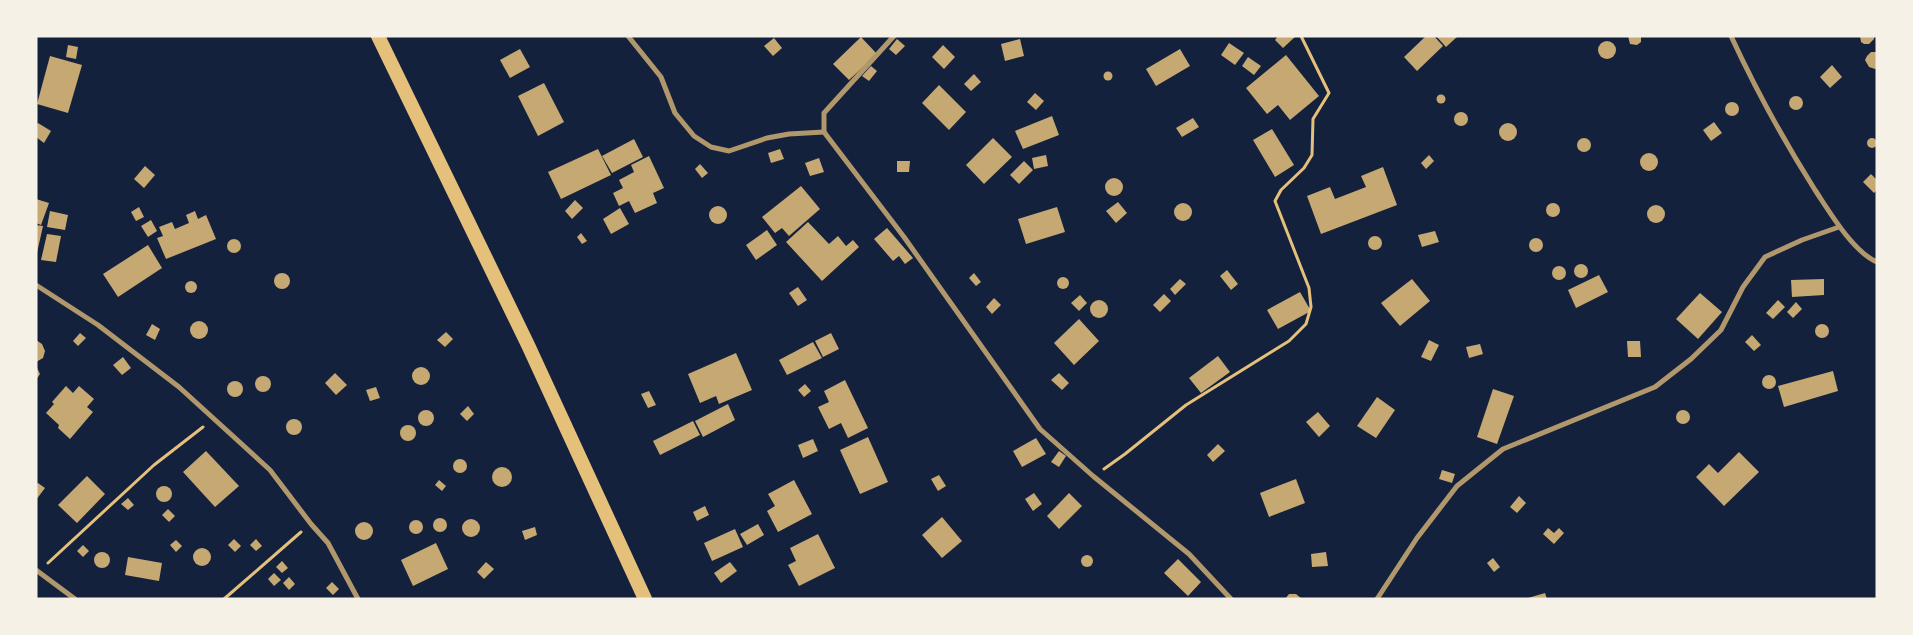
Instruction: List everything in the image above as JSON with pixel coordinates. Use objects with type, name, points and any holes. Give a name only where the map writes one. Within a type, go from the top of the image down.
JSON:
[{"type":"highway","points":[[378,36],[528,345],[645,599]]},
{"type":"street","points":[[628,36],[661,77],[675,113],[694,136],[711,146],[729,151],[768,138],[789,134],[824,132]]},
{"type":"street","points":[[894,36],[824,113],[824,132],[904,237],[1040,428],[1093,476],[1189,554],[1230,599]]},
{"type":"street","points":[[1731,36],[1786,144],[1839,227],[1854,244],[1877,262]]},
{"type":"street","points":[[1377,599],[1417,538],[1457,486],[1503,449],[1654,387],[1691,359],[1721,330],[1743,286],[1765,258],[1802,240],[1839,227]]},
{"type":"street","points":[[36,285],[98,325],[179,388],[270,470],[311,524],[328,542],[358,599]]},
{"type":"street","points":[[37,571],[75,599]]},
{"type":"path","points":[[1093,476],[1125,454],[1186,405],[1289,341],[1306,324],[1311,307],[1310,288],[1274,201],[1281,190],[1304,168],[1312,155],[1313,119],[1329,93],[1301,36]]},
{"type":"path","points":[[37,571],[154,465],[214,418]]},
{"type":"path","points":[[224,599],[311,524]]},
{"type":"building","points":[[1278,36],[1296,36],[1283,48],[1275,40]]},
{"type":"building","points":[[1426,36],[1434,36],[1443,46],[1417,71],[1404,57]]},
{"type":"building","points":[[1436,36],[1458,36],[1446,47]]},
{"type":"building","points":[[1628,36],[1641,36],[1641,42],[1637,45],[1630,44]]},
{"type":"building","points":[[1860,36],[1874,36],[1874,39],[1869,44],[1864,44],[1861,42]]},
{"type":"building","points":[[861,37],[877,54],[849,80],[833,64]]},
{"type":"building","points":[[774,38],[782,48],[773,56],[764,46]]},
{"type":"building","points":[[897,39],[905,46],[896,55],[889,49]]},
{"type":"building","points":[[1020,39],[1024,56],[1005,61],[1001,44]]},
{"type":"building","points":[[1607,41],[1613,44],[1616,50],[1613,56],[1607,59],[1601,56],[1598,50],[1601,44]]},
{"type":"building","points":[[1229,43],[1244,53],[1235,65],[1221,55]]},
{"type":"building","points":[[68,45],[78,47],[76,59],[66,57]]},
{"type":"building","points":[[943,45],[955,57],[944,69],[932,57]]},
{"type":"building","points":[[520,49],[530,67],[510,78],[500,60]]},
{"type":"building","points":[[1180,49],[1190,66],[1156,86],[1146,69]]},
{"type":"building","points":[[1871,52],[1877,52],[1877,68],[1875,69],[1869,67],[1865,60]]},
{"type":"building","points":[[1286,55],[1319,96],[1290,120],[1278,105],[1267,114],[1246,88]]},
{"type":"building","points":[[50,56],[82,65],[68,113],[37,104]]},
{"type":"building","points":[[1248,57],[1261,66],[1254,75],[1242,66]]},
{"type":"building","points":[[1832,65],[1842,77],[1830,88],[1820,77]]},
{"type":"building","points":[[871,66],[877,71],[869,81],[862,76]]},
{"type":"building","points":[[1108,71],[1113,76],[1108,81],[1103,76]]},
{"type":"building","points":[[974,74],[981,82],[971,91],[964,84]]},
{"type":"building","points":[[544,83],[564,122],[538,136],[518,96]]},
{"type":"building","points":[[939,85],[966,112],[949,130],[922,103]]},
{"type":"building","points":[[1035,93],[1044,101],[1036,110],[1027,102]]},
{"type":"building","points":[[1441,95],[1445,99],[1441,103],[1437,99]]},
{"type":"building","points":[[1796,96],[1801,98],[1803,103],[1801,108],[1796,110],[1791,108],[1789,103],[1791,98]]},
{"type":"building","points":[[1732,102],[1737,104],[1739,109],[1737,114],[1732,116],[1727,114],[1725,109],[1727,104]]},
{"type":"building","points":[[1461,112],[1466,114],[1468,119],[1466,124],[1461,126],[1456,124],[1454,119],[1456,114]]},
{"type":"building","points":[[1052,116],[1059,135],[1023,149],[1015,131]]},
{"type":"building","points":[[1193,118],[1199,127],[1182,137],[1176,128]]},
{"type":"building","points":[[1714,122],[1722,133],[1711,141],[1703,130]]},
{"type":"building","points":[[38,123],[51,131],[44,143],[36,137],[36,126]]},
{"type":"building","points":[[1508,123],[1514,126],[1517,132],[1514,138],[1508,141],[1502,138],[1499,132],[1502,126]]},
{"type":"building","points":[[1272,129],[1294,165],[1275,177],[1253,140]]},
{"type":"building","points":[[993,138],[1012,157],[984,184],[966,165]]},
{"type":"building","points":[[1584,138],[1589,140],[1591,145],[1589,150],[1584,152],[1579,150],[1577,145],[1579,140]]},
{"type":"building","points":[[1872,138],[1877,143],[1872,148],[1867,143]]},
{"type":"building","points":[[634,139],[643,157],[612,173],[602,156]]},
{"type":"building","points":[[598,149],[611,175],[561,199],[548,172]]},
{"type":"building","points":[[780,149],[784,159],[771,163],[768,153]]},
{"type":"building","points":[[1649,153],[1655,156],[1658,162],[1655,168],[1649,171],[1643,168],[1640,162],[1643,156]]},
{"type":"building","points":[[1046,155],[1048,166],[1034,169],[1032,158]]},
{"type":"building","points":[[1429,155],[1434,161],[1426,169],[1421,163]]},
{"type":"building","points":[[649,156],[664,188],[653,193],[657,203],[635,213],[629,201],[619,206],[613,193],[623,188],[619,180],[634,172],[631,165]]},
{"type":"building","points":[[819,158],[824,172],[810,176],[805,163]]},
{"type":"building","points":[[897,161],[910,161],[909,172],[897,172]]},
{"type":"building","points":[[1024,161],[1033,170],[1019,184],[1010,175]]},
{"type":"building","points":[[700,164],[708,173],[702,178],[695,169]]},
{"type":"building","points":[[145,166],[155,175],[144,188],[134,179]]},
{"type":"building","points":[[1383,167],[1397,205],[1321,234],[1307,196],[1330,187],[1335,199],[1366,187],[1361,176]]},
{"type":"building","points":[[1871,174],[1877,180],[1877,190],[1874,193],[1863,182]]},
{"type":"building","points":[[1114,178],[1120,181],[1123,187],[1120,193],[1114,196],[1108,193],[1105,187],[1108,181]]},
{"type":"building","points":[[801,186],[820,209],[789,236],[782,228],[775,233],[762,217]]},
{"type":"building","points":[[36,199],[49,203],[41,225],[36,223]]},
{"type":"building","points":[[575,200],[583,208],[572,219],[565,211]]},
{"type":"building","points":[[1118,202],[1127,213],[1116,223],[1106,211]]},
{"type":"building","points":[[1183,203],[1189,206],[1192,212],[1189,218],[1183,221],[1177,218],[1174,212],[1177,206]]},
{"type":"building","points":[[1553,203],[1558,205],[1560,210],[1558,215],[1553,217],[1548,215],[1546,210],[1548,205]]},
{"type":"building","points":[[1656,205],[1662,208],[1665,214],[1662,220],[1656,223],[1650,220],[1647,214],[1650,208]]},
{"type":"building","points":[[718,206],[724,209],[727,215],[724,221],[718,224],[712,221],[709,215],[712,209]]},
{"type":"building","points":[[139,207],[144,217],[136,221],[131,212]]},
{"type":"building","points":[[1057,207],[1065,232],[1026,244],[1018,219]]},
{"type":"building","points":[[620,208],[629,224],[611,234],[603,219]]},
{"type":"building","points":[[50,211],[68,215],[65,230],[47,227]]},
{"type":"building","points":[[195,211],[198,219],[206,215],[216,239],[166,259],[157,238],[163,236],[159,227],[172,222],[175,229],[189,223],[186,215]]},
{"type":"building","points":[[151,220],[157,231],[148,237],[141,226]]},
{"type":"building","points":[[808,222],[829,244],[838,236],[846,246],[853,240],[859,247],[822,281],[786,242]]},
{"type":"building","points":[[36,225],[43,226],[37,253],[36,253]]},
{"type":"building","points":[[887,228],[913,258],[905,264],[899,256],[893,261],[874,239]]},
{"type":"building","points":[[767,230],[777,245],[756,260],[746,245]]},
{"type":"building","points":[[1435,231],[1439,242],[1422,247],[1418,235]]},
{"type":"building","points":[[581,233],[587,241],[582,244],[577,237]]},
{"type":"building","points":[[47,234],[61,236],[56,262],[41,260]]},
{"type":"building","points":[[1375,236],[1380,238],[1382,243],[1380,248],[1375,250],[1370,248],[1368,243],[1370,238]]},
{"type":"building","points":[[1536,238],[1541,240],[1543,245],[1541,250],[1536,252],[1531,250],[1529,245],[1531,240]]},
{"type":"building","points":[[234,239],[239,241],[241,246],[239,251],[234,253],[229,251],[227,246],[229,241]]},
{"type":"building","points":[[148,245],[162,268],[118,297],[103,274]]},
{"type":"building","points":[[1578,264],[1584,264],[1588,271],[1584,278],[1578,278],[1574,274],[1574,268]]},
{"type":"building","points":[[1559,266],[1564,268],[1566,273],[1564,278],[1559,280],[1554,278],[1552,273],[1554,268]]},
{"type":"building","points":[[1227,270],[1238,284],[1231,290],[1220,276]]},
{"type":"building","points":[[279,273],[285,273],[290,278],[288,287],[279,289],[274,284],[274,278]]},
{"type":"building","points":[[974,273],[981,282],[976,286],[969,278]]},
{"type":"building","points":[[1599,275],[1608,292],[1576,308],[1568,290]]},
{"type":"building","points":[[1061,277],[1065,277],[1069,283],[1065,289],[1061,289],[1057,285],[1057,281]]},
{"type":"building","points":[[1180,279],[1186,284],[1175,295],[1170,289]]},
{"type":"building","points":[[1412,279],[1430,301],[1400,326],[1381,303]]},
{"type":"building","points":[[1824,279],[1824,295],[1792,297],[1791,280]]},
{"type":"building","points":[[189,281],[193,281],[197,287],[193,293],[189,293],[185,289],[185,285]]},
{"type":"building","points":[[798,287],[807,300],[798,306],[789,293]]},
{"type":"building","points":[[1300,292],[1311,311],[1278,329],[1267,310]]},
{"type":"building","points":[[1700,293],[1722,312],[1698,339],[1676,319]]},
{"type":"building","points":[[1164,294],[1171,301],[1160,312],[1153,305]]},
{"type":"building","points":[[1080,295],[1087,303],[1079,311],[1071,303]]},
{"type":"building","points":[[994,298],[1001,305],[992,314],[986,307]]},
{"type":"building","points":[[1099,300],[1105,303],[1108,309],[1105,315],[1099,318],[1093,315],[1090,309],[1093,303]]},
{"type":"building","points":[[1778,300],[1785,307],[1773,319],[1766,313]]},
{"type":"building","points":[[1796,302],[1802,309],[1793,318],[1787,312]]},
{"type":"building","points":[[1079,319],[1099,341],[1074,365],[1054,343]]},
{"type":"building","points":[[199,321],[205,324],[208,330],[205,336],[199,339],[193,336],[190,330],[193,324]]},
{"type":"building","points":[[152,324],[160,329],[155,340],[146,335]]},
{"type":"building","points":[[1822,324],[1827,326],[1829,331],[1827,336],[1822,338],[1817,336],[1815,331],[1817,326]]},
{"type":"building","points":[[446,332],[453,339],[445,347],[437,340]]},
{"type":"building","points":[[80,333],[86,338],[78,346],[73,341]]},
{"type":"building","points":[[831,333],[839,349],[823,357],[815,341]]},
{"type":"building","points":[[1752,335],[1761,345],[1754,351],[1745,342]]},
{"type":"building","points":[[36,340],[42,344],[45,351],[43,358],[36,362]]},
{"type":"building","points":[[1429,340],[1439,345],[1431,361],[1421,357]]},
{"type":"building","points":[[1627,341],[1640,341],[1641,357],[1628,357]]},
{"type":"building","points":[[813,342],[822,358],[787,375],[779,360]]},
{"type":"building","points":[[1480,344],[1483,354],[1469,358],[1466,347]]},
{"type":"building","points":[[736,353],[752,390],[719,404],[716,396],[700,403],[688,374]]},
{"type":"building","points":[[1218,356],[1230,372],[1201,393],[1189,378]]},
{"type":"building","points":[[123,357],[131,368],[122,375],[113,365]]},
{"type":"building","points":[[36,366],[40,374],[36,380]]},
{"type":"building","points":[[421,367],[427,370],[430,376],[427,382],[421,385],[415,382],[412,376],[415,370]]},
{"type":"building","points":[[1833,371],[1838,391],[1784,407],[1778,386]]},
{"type":"building","points":[[335,373],[347,385],[336,395],[325,383]]},
{"type":"building","points":[[1059,373],[1069,383],[1062,390],[1051,380]]},
{"type":"building","points":[[1769,375],[1774,377],[1776,382],[1774,387],[1769,389],[1764,387],[1762,382],[1764,377]]},
{"type":"building","points":[[260,376],[266,376],[271,381],[269,390],[260,392],[255,387],[255,381]]},
{"type":"building","points":[[845,380],[868,428],[848,438],[841,423],[829,429],[818,407],[829,402],[824,391]]},
{"type":"building","points":[[232,381],[238,381],[243,386],[241,395],[232,397],[227,392],[227,386]]},
{"type":"building","points":[[805,384],[811,391],[804,397],[798,390]]},
{"type":"building","points":[[66,386],[73,393],[79,386],[94,399],[87,407],[93,412],[70,439],[46,413],[54,404],[52,402]]},
{"type":"building","points":[[376,387],[380,398],[370,401],[366,390]]},
{"type":"building","points":[[1493,389],[1514,396],[1497,444],[1477,437]]},
{"type":"building","points":[[649,391],[656,405],[648,408],[641,394]]},
{"type":"building","points":[[1377,397],[1395,410],[1376,438],[1357,426]]},
{"type":"building","points":[[728,404],[735,420],[703,437],[695,421]]},
{"type":"building","points":[[468,406],[474,414],[467,421],[460,414]]},
{"type":"building","points":[[423,410],[429,410],[434,415],[432,424],[423,426],[418,421],[418,415]]},
{"type":"building","points":[[1683,410],[1688,412],[1690,417],[1688,422],[1683,424],[1678,422],[1676,417],[1678,412]]},
{"type":"building","points":[[1318,412],[1330,426],[1319,437],[1306,422]]},
{"type":"building","points":[[291,419],[297,419],[302,424],[300,433],[291,435],[286,430],[286,424]]},
{"type":"building","points":[[693,421],[700,435],[660,455],[653,441]]},
{"type":"building","points":[[405,425],[411,425],[416,430],[414,439],[405,441],[400,436],[400,430]]},
{"type":"building","points":[[868,437],[888,482],[860,494],[840,450]]},
{"type":"building","points":[[1036,438],[1046,454],[1022,467],[1013,451]]},
{"type":"building","points":[[813,439],[818,451],[803,458],[798,445]]},
{"type":"building","points":[[1218,444],[1225,451],[1213,462],[1207,455]]},
{"type":"building","points":[[206,451],[239,486],[215,507],[183,472]]},
{"type":"building","points":[[1059,451],[1066,456],[1059,467],[1051,462]]},
{"type":"building","points":[[1739,452],[1759,472],[1724,506],[1696,477],[1709,464],[1718,473]]},
{"type":"building","points":[[460,459],[465,461],[467,466],[465,471],[460,473],[455,471],[453,466],[455,461]]},
{"type":"building","points":[[502,467],[509,470],[512,477],[509,484],[502,487],[495,484],[492,477],[495,470]]},
{"type":"building","points":[[1442,470],[1455,474],[1452,483],[1439,479]]},
{"type":"building","points":[[939,475],[946,486],[938,491],[931,479]]},
{"type":"building","points":[[87,476],[105,494],[77,523],[58,505]]},
{"type":"building","points":[[1296,479],[1305,503],[1269,517],[1260,493]]},
{"type":"building","points":[[439,480],[446,486],[442,491],[435,485]]},
{"type":"building","points":[[794,480],[812,514],[778,532],[767,511],[775,506],[768,494]]},
{"type":"building","points":[[38,483],[45,488],[36,500],[36,485]]},
{"type":"building","points":[[161,486],[167,486],[172,491],[170,500],[161,502],[156,497],[156,491]]},
{"type":"building","points":[[1034,493],[1042,504],[1033,511],[1025,499]]},
{"type":"building","points":[[1069,493],[1082,506],[1059,529],[1047,516]]},
{"type":"building","points":[[1519,496],[1526,503],[1517,513],[1510,507]]},
{"type":"building","points":[[128,498],[134,505],[128,510],[121,504]]},
{"type":"building","points":[[705,506],[709,515],[697,521],[693,512]]},
{"type":"building","points":[[168,509],[175,516],[169,522],[162,515]]},
{"type":"building","points":[[942,517],[962,541],[942,558],[922,535]]},
{"type":"building","points":[[440,518],[445,520],[447,525],[445,530],[440,532],[435,530],[433,525],[435,520]]},
{"type":"building","points":[[471,519],[477,522],[480,528],[477,534],[471,537],[465,534],[462,528],[465,522]]},
{"type":"building","points":[[416,520],[421,522],[423,527],[421,532],[416,534],[411,532],[409,527],[411,522]]},
{"type":"building","points":[[364,522],[370,525],[373,531],[370,537],[364,540],[358,537],[355,531],[358,525]]},
{"type":"building","points":[[758,524],[764,535],[747,545],[740,534]]},
{"type":"building","points":[[535,527],[537,535],[525,540],[522,531]]},
{"type":"building","points":[[1548,528],[1554,533],[1559,528],[1564,533],[1554,544],[1543,534]]},
{"type":"building","points":[[735,529],[743,547],[712,561],[704,543]]},
{"type":"building","points":[[818,534],[835,568],[799,586],[788,565],[796,561],[790,548]]},
{"type":"building","points":[[234,539],[241,546],[235,552],[228,545]]},
{"type":"building","points":[[256,539],[262,546],[256,551],[250,545]]},
{"type":"building","points":[[176,540],[182,546],[176,552],[170,545]]},
{"type":"building","points":[[436,543],[448,569],[413,586],[401,560]]},
{"type":"building","points":[[83,545],[89,551],[83,557],[77,551]]},
{"type":"building","points":[[202,548],[208,551],[211,557],[208,563],[202,566],[196,563],[193,557],[196,551]]},
{"type":"building","points":[[99,552],[105,552],[110,557],[108,566],[99,568],[94,563],[94,557]]},
{"type":"building","points":[[1326,552],[1328,566],[1312,567],[1311,554]]},
{"type":"building","points":[[1085,555],[1089,555],[1093,561],[1089,567],[1085,567],[1081,563],[1081,559]]},
{"type":"building","points":[[128,557],[162,563],[159,581],[125,575]]},
{"type":"building","points":[[1493,558],[1500,567],[1494,572],[1487,563]]},
{"type":"building","points":[[1178,559],[1201,582],[1188,596],[1164,573]]},
{"type":"building","points":[[282,561],[288,568],[282,573],[276,567]]},
{"type":"building","points":[[486,562],[494,569],[484,579],[477,572]]},
{"type":"building","points":[[730,562],[737,571],[721,583],[714,573]]},
{"type":"building","points":[[274,573],[281,580],[274,586],[268,579]]},
{"type":"building","points":[[289,577],[295,584],[289,590],[283,583]]},
{"type":"building","points":[[332,582],[339,589],[333,595],[326,588]]},
{"type":"building","points":[[1545,593],[1547,599],[1528,599],[1528,598]]},
{"type":"building","points":[[1289,594],[1296,594],[1302,599],[1285,599]]}]
